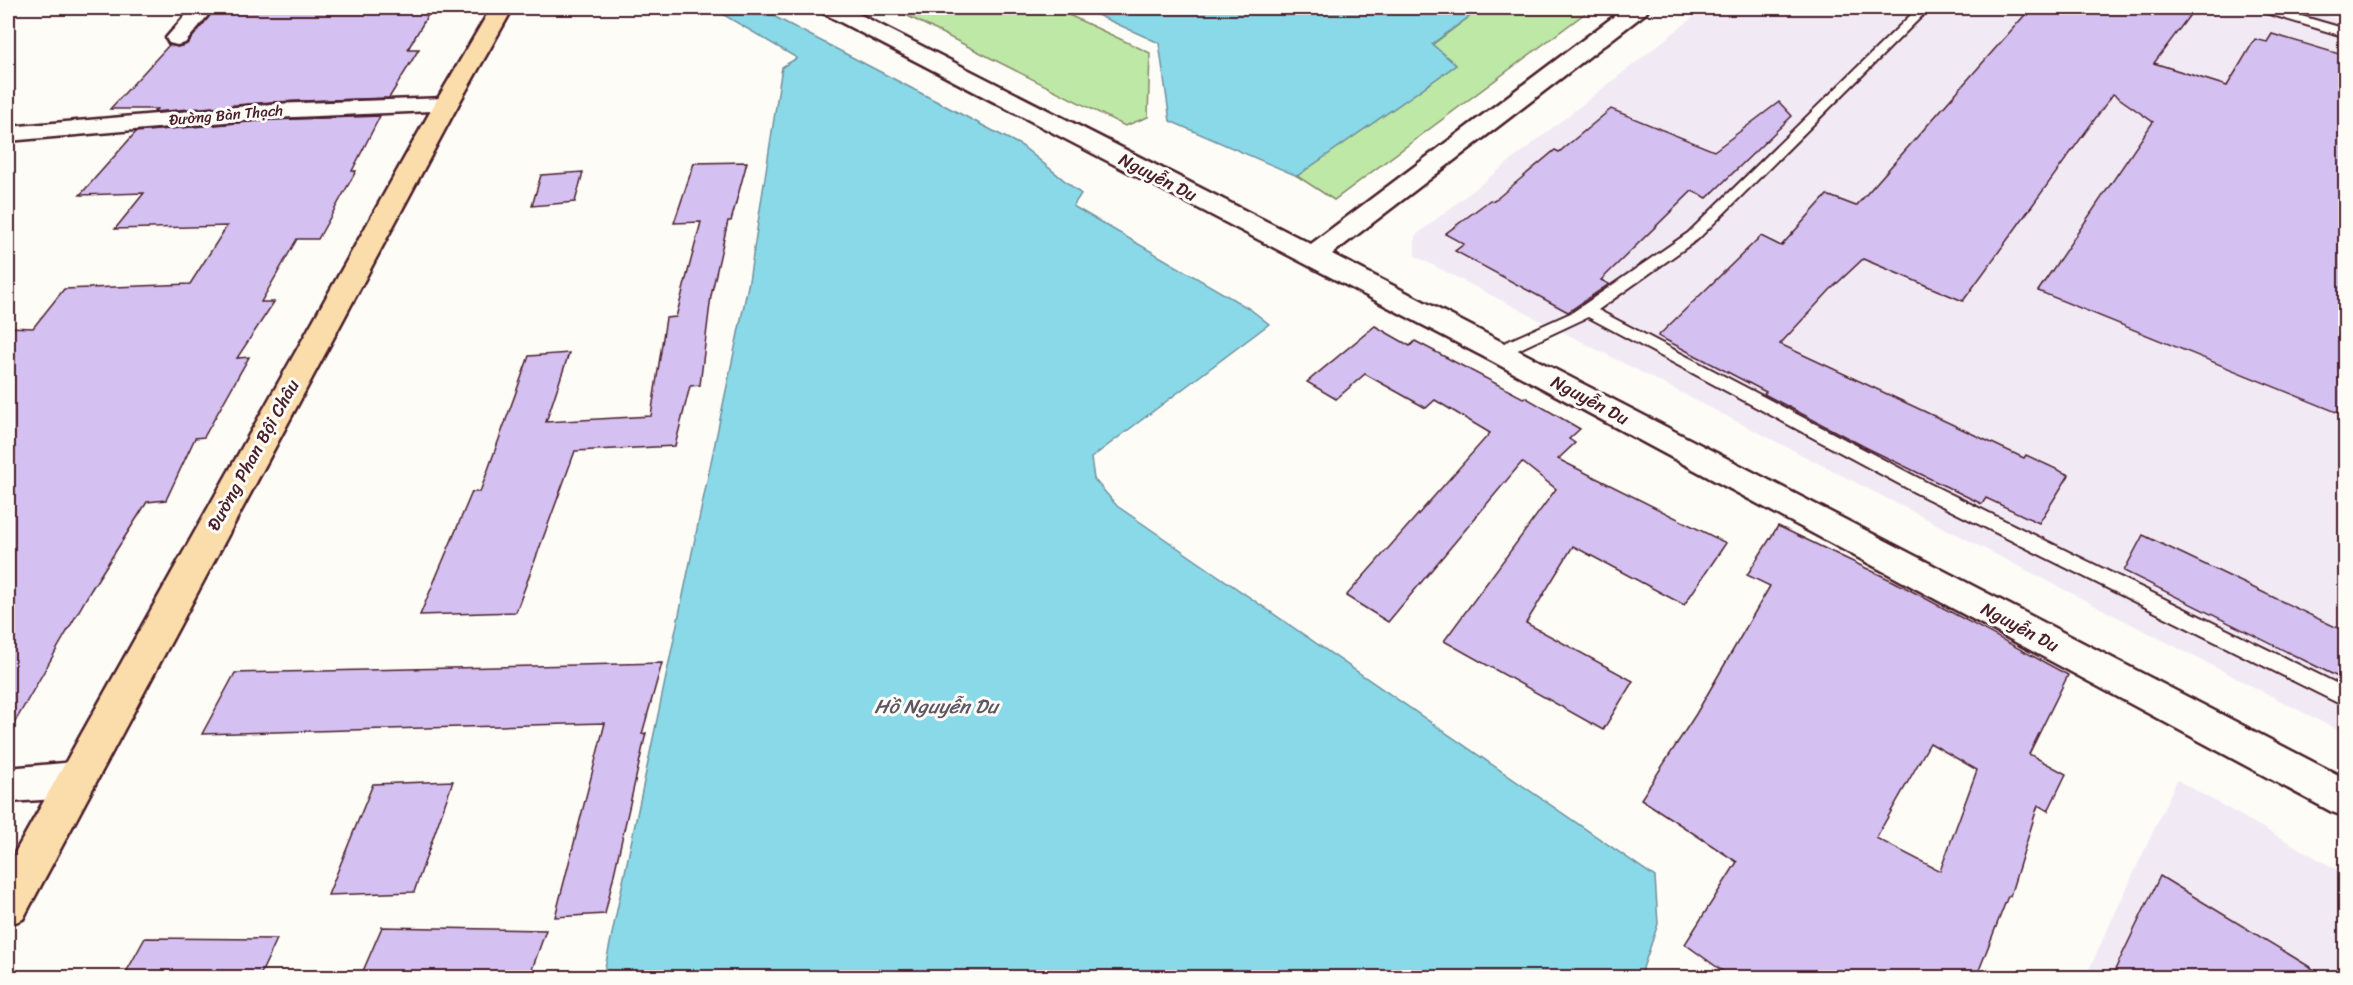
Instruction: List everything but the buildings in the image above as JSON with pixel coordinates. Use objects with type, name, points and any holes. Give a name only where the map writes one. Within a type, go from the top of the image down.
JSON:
[{"type":"main road","name":"Đường Phan Bội Châu","points":[[8,905],[446,105],[502,8]]},
{"type":"street","points":[[177,38],[203,8]]},
{"type":"street","name":"Nguyễn Du","points":[[831,8],[1499,352],[2346,799]]},
{"type":"street","points":[[1311,257],[1638,8]]},
{"type":"street","name":"Đường Bàn Thạch","points":[[8,134],[272,111],[446,105]]},
{"type":"street","points":[[8,785],[75,780]]},
{"type":"lane","points":[[1499,352],[1588,311],[1693,236],[1924,8]]},
{"type":"lane","points":[[2263,8],[2346,33]]},
{"type":"lane","points":[[1588,311],[1922,488],[2346,698]]},
{"type":"shaded area","points":[[1705,8],[2298,8],[2345,21],[2345,734],[1415,256],[1415,236]]},
{"type":"shaded area","points":[[2177,780],[2345,874],[2345,977],[2085,978]]},
{"type":"green space","points":[[892,8],[1054,8],[1150,53],[1148,117],[1125,126]]},
{"type":"green space","points":[[1481,8],[1592,8],[1334,200],[1297,176],[1456,65],[1432,45]]},
{"type":"water","name":"Hồ Nguyễn Du","points":[[712,8],[758,8],[1022,146],[1081,194],[1073,206],[1250,309],[1269,324],[1091,458],[1094,479],[1117,506],[1655,877],[1658,924],[1640,977],[603,977],[749,281],[782,67],[797,58]]},
{"type":"water","points":[[1082,8],[1481,8],[1432,44],[1456,65],[1297,176],[1170,121],[1159,43]]}]
